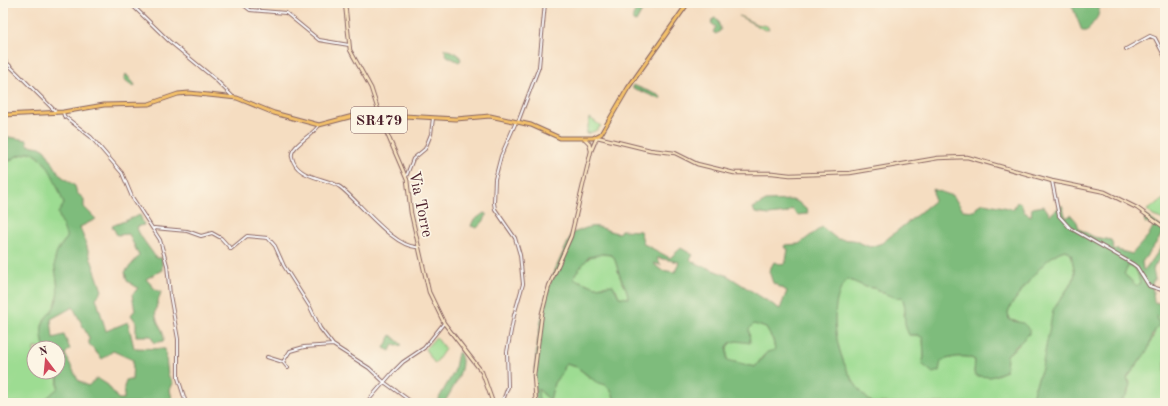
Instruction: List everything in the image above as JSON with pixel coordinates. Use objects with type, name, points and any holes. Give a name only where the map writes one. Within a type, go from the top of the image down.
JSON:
[{"type":"main road","name":"Via Torre","points":[[345,3],[349,45],[355,60],[371,88],[382,120],[406,177],[411,213],[428,288],[444,323],[482,372],[492,403]]},
{"type":"main road","points":[[536,403],[534,375],[542,313],[549,286],[572,236],[591,151],[597,137],[628,88],[688,3]]},
{"type":"main road","points":[[3,115],[63,112],[104,105],[149,104],[186,93],[233,97],[245,100],[274,113],[319,125]]},
{"type":"main road","name":"SR479","points":[[319,125],[348,116],[382,120],[404,116],[456,119],[490,116],[518,122],[560,138],[585,139],[597,137]]},
{"type":"main road","points":[[597,137],[650,150],[675,153],[697,164],[734,173],[772,173],[790,175],[850,173],[938,158],[963,157],[1089,188],[1110,195],[1137,208],[1165,228]]},
{"type":"main road","points":[[585,139],[591,151]]},
{"type":"street","points":[[130,3],[169,41],[215,79],[233,97]]},
{"type":"street","points":[[241,3],[250,10],[286,13],[319,40],[349,45]]},
{"type":"street","points":[[502,403],[508,387],[507,352],[515,310],[523,284],[520,255],[516,238],[494,209],[495,179],[501,156],[518,122],[539,67],[545,3]]},
{"type":"street","points":[[1126,50],[1150,36],[1155,38],[1165,57]]},
{"type":"street","points":[[3,59],[56,112]]},
{"type":"street","points":[[63,112],[64,116],[91,137],[122,173],[132,198],[154,228],[160,240],[165,256],[178,339],[178,378],[186,403]]},
{"type":"street","points":[[406,177],[413,159],[425,149],[433,118]]},
{"type":"street","points":[[319,125],[297,145],[292,154],[297,166],[305,173],[319,180],[339,186],[390,234],[409,246],[419,247]]},
{"type":"street","points":[[1052,180],[1059,216],[1070,228],[1138,267],[1149,286],[1162,290],[1165,297]]},
{"type":"street","points":[[154,228],[187,231],[201,236],[212,234],[221,238],[231,248],[246,236],[268,238],[275,246],[284,266],[310,306],[320,328],[333,345],[369,368],[384,382],[413,403]]},
{"type":"street","points":[[366,403],[403,362],[424,348],[444,323]]},
{"type":"street","points":[[283,362],[290,351],[304,347],[333,345]]},
{"type":"street","points":[[267,357],[283,362],[288,368]]},
{"type":"green space","points":[[1071,3],[1099,3],[1098,16],[1088,31],[1082,31]]},
{"type":"green space","points":[[642,7],[643,9],[636,22],[633,21],[634,12]]},
{"type":"green space","points":[[739,16],[756,24],[767,26],[769,29],[765,30]]},
{"type":"green space","points":[[714,18],[717,19],[721,30],[716,34],[713,32],[716,27],[711,23]]},
{"type":"green space","points":[[444,48],[459,55],[461,60],[459,62],[447,56]]},
{"type":"green space","points":[[126,74],[135,85],[134,87],[124,79]]},
{"type":"green space","points":[[633,85],[661,97],[660,99],[633,88]]},
{"type":"green space","points":[[590,118],[601,126],[595,131],[586,134]]},
{"type":"green space","points":[[3,136],[27,140],[28,145],[40,147],[45,150],[60,175],[75,186],[77,193],[84,199],[84,207],[96,219],[80,227],[102,291],[96,298],[106,331],[128,322],[134,348],[165,349],[168,375],[173,383],[170,390],[173,403],[41,403],[58,388],[58,380],[66,380],[66,356],[78,380],[88,386],[97,378],[108,385],[118,399],[124,399],[124,387],[126,380],[132,380],[133,360],[113,351],[102,359],[89,344],[89,338],[73,307],[51,319],[53,338],[64,335],[70,349],[66,353],[66,340],[42,340],[43,324],[56,304],[57,298],[58,289],[55,268],[56,254],[67,238],[58,213],[64,204],[52,175],[38,156],[31,152],[17,156],[3,165]]},
{"type":"green space","points":[[31,152],[43,161],[56,181],[66,211],[67,238],[60,246],[55,261],[58,289],[56,304],[43,324],[42,340],[26,340],[26,380],[57,380],[58,389],[41,403],[3,403],[3,165],[17,156]]},
{"type":"green space","points":[[933,189],[953,196],[963,210],[975,211],[977,206],[984,203],[1013,209],[1017,202],[1021,203],[1024,212],[1031,216],[1032,208],[1044,206],[1050,215],[1062,205],[1066,218],[1071,215],[1077,222],[1079,229],[1094,237],[1111,240],[1114,249],[1132,254],[1148,236],[1154,225],[1145,223],[1144,214],[1164,229],[1159,239],[1142,262],[1143,270],[1146,269],[1165,242],[1165,249],[1153,269],[1155,279],[1152,283],[1154,302],[1165,305],[1165,318],[1157,316],[1159,325],[1152,335],[1148,350],[1127,378],[1130,385],[1126,396],[1119,402],[1122,403],[1035,403],[1032,396],[1042,368],[1053,310],[1073,281],[1075,273],[1071,254],[1066,250],[1058,253],[1043,265],[1011,305],[1008,312],[1009,320],[1023,323],[1029,329],[1029,334],[1007,355],[1006,371],[991,377],[976,376],[974,373],[975,360],[967,357],[954,357],[941,361],[939,371],[933,373],[922,364],[924,357],[923,338],[918,335],[909,335],[906,329],[905,307],[902,297],[897,298],[847,279],[839,293],[836,309],[835,326],[838,345],[844,363],[852,379],[862,393],[873,403],[615,403],[613,394],[606,385],[596,382],[577,367],[566,364],[563,371],[554,383],[550,400],[538,389],[539,403],[536,403],[536,359],[542,315],[551,280],[572,233],[588,227],[601,228],[619,233],[621,230],[640,231],[644,244],[670,258],[681,248],[693,255],[690,259],[693,262],[728,276],[780,309],[787,291],[773,283],[769,271],[774,262],[783,265],[786,261],[788,249],[784,247],[785,245],[799,244],[822,227],[837,239],[853,240],[870,247],[882,243],[934,201]],"holes":[[[603,254],[612,255],[626,289],[628,298],[619,297],[613,285],[596,287],[574,279],[575,274],[589,257]],[[658,258],[679,262],[675,272],[661,270],[653,263],[661,265],[657,259]],[[1129,265],[1132,266],[1137,272],[1140,283],[1137,286],[1124,274]],[[754,324],[766,328],[773,340],[775,350],[767,352],[755,367],[727,360],[727,347],[730,343],[736,341],[750,343],[749,329]]]},
{"type":"green space","points":[[1165,198],[1164,220],[1153,216],[1147,210]]},
{"type":"green space","points":[[792,200],[798,202],[808,211],[807,214],[797,215],[792,209],[787,213],[769,215],[755,213],[753,208],[766,201]]},
{"type":"green space","points":[[484,213],[486,214],[485,218],[477,228],[471,226],[473,221]]},
{"type":"green space","points":[[140,215],[144,225],[137,227],[140,234],[156,258],[162,258],[162,270],[146,279],[156,290],[161,292],[156,308],[156,314],[157,321],[163,333],[164,341],[154,343],[151,336],[136,336],[136,322],[131,315],[135,310],[132,295],[138,288],[127,281],[125,272],[139,256],[129,234],[117,235],[112,226]]},
{"type":"green space","points":[[1066,250],[1071,254],[1075,273],[1073,281],[1061,298],[1052,324],[1042,368],[1034,390],[1035,403],[873,403],[862,393],[852,379],[838,345],[835,326],[835,308],[839,292],[846,278],[866,287],[874,288],[882,293],[902,297],[906,309],[904,314],[909,335],[918,335],[923,338],[924,357],[922,364],[940,364],[941,361],[949,358],[967,357],[975,360],[974,373],[983,376],[990,376],[1006,371],[1007,355],[1019,345],[1018,321],[1009,320],[1008,312],[1011,305],[1043,265],[1058,253]]},
{"type":"green space","points":[[593,255],[612,255],[626,289],[628,298],[619,297],[616,289],[609,285],[596,287],[574,279],[576,272],[582,264]]},
{"type":"green space","points":[[1129,265],[1132,266],[1137,272],[1140,283],[1137,286],[1124,274]]},
{"type":"green space","points":[[1157,316],[1165,318],[1165,403],[1119,402],[1128,393],[1130,382],[1127,378],[1147,349],[1155,332]]},
{"type":"green space","points":[[754,324],[766,328],[773,340],[775,350],[763,356],[755,367],[727,360],[727,347],[730,343],[736,341]]},
{"type":"green space","points":[[391,335],[402,345],[396,346],[393,344],[390,351],[384,348]]},
{"type":"green space","points":[[436,337],[445,349],[435,364],[425,349]]},
{"type":"green space","points":[[459,352],[462,358],[462,364],[458,378],[444,403],[436,403],[454,372]]},
{"type":"green space","points":[[566,364],[577,367],[589,377],[606,385],[613,394],[615,403],[539,403],[538,389],[550,400],[554,383],[563,371]]}]
